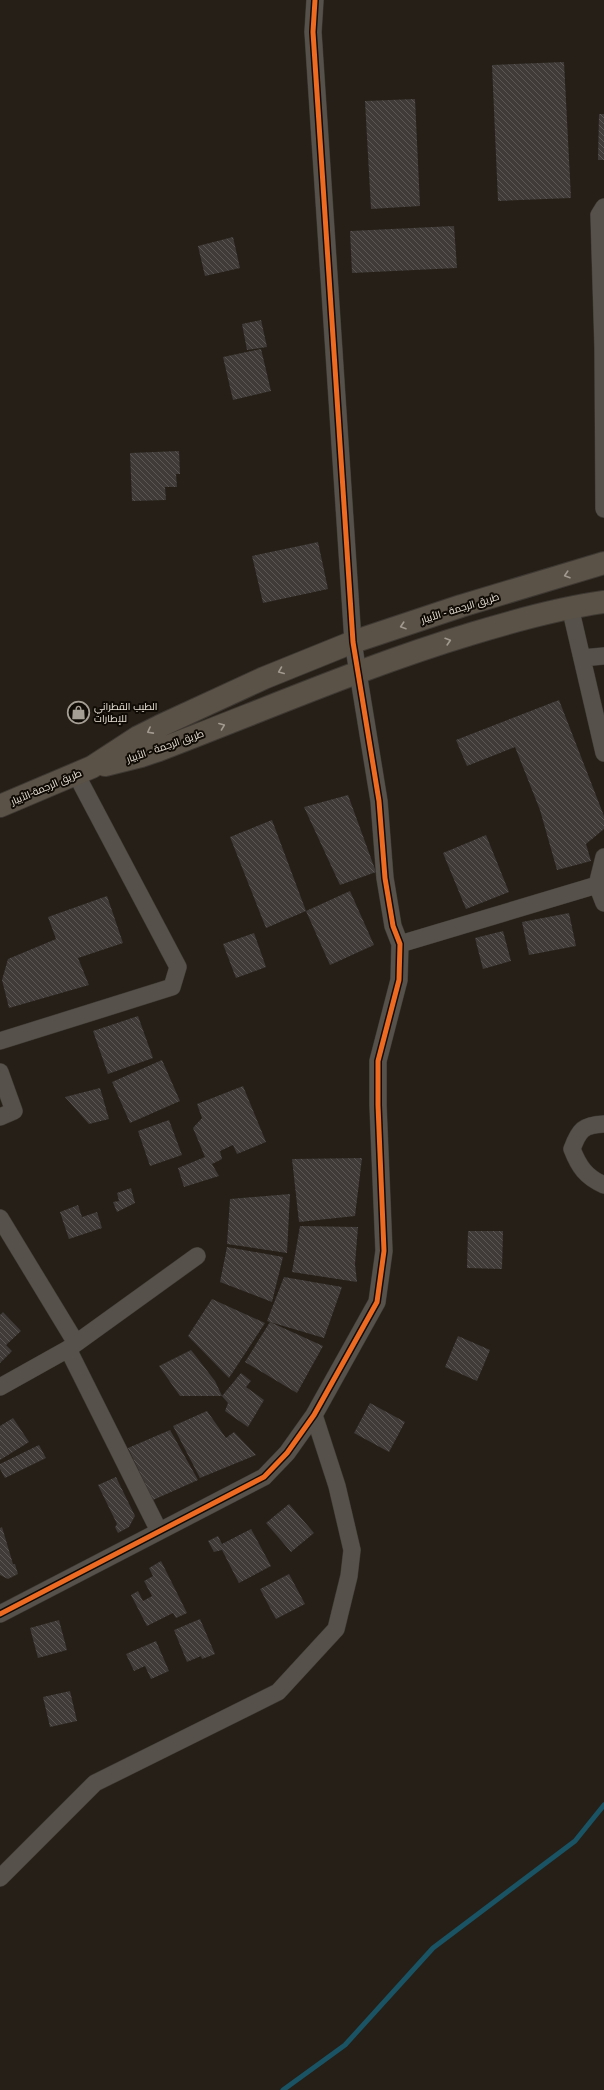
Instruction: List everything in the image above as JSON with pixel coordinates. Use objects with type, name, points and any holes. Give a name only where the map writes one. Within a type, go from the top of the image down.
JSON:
[{"type":"highway","name":"طريق الرجمة - الأبيار","points":[[84,771],[138,737],[160,726],[264,678],[353,642],[461,606],[604,563]]},
{"type":"highway","name":"طريق الرجمة - الأبيار","points":[[84,771],[159,750],[359,672],[436,645],[570,607],[604,602]]},
{"type":"highway","name":"طريق الرجمة-الأبيار","points":[[0,806],[84,771]]},
{"type":"street","points":[[0,1614],[264,1477],[287,1453],[314,1415],[377,1302],[384,1251],[378,1105],[378,1061],[399,980],[400,944],[393,926],[385,878],[379,801],[353,642],[313,32],[315,0]]},
{"type":"street","points":[[604,207],[599,215],[604,348],[604,509]]},
{"type":"street","points":[[570,607],[604,753]]},
{"type":"street","points":[[582,658],[604,656]]},
{"type":"street","points":[[0,1041],[172,987],[178,967],[84,771]]},
{"type":"street","points":[[604,857],[597,885],[604,903]]},
{"type":"street","points":[[400,944],[597,885]]},
{"type":"street","points":[[0,1072],[14,1110],[0,1117]]},
{"type":"street","points":[[604,1124],[591,1125],[578,1132],[572,1149],[578,1166],[595,1180],[604,1185]]},
{"type":"street","points":[[0,1218],[72,1346],[159,1531]]},
{"type":"street","points":[[0,1387],[72,1346],[197,1256]]},
{"type":"street","points":[[0,1878],[95,1783],[278,1692],[336,1629],[349,1576],[352,1550],[337,1486],[314,1415]]},
{"type":"building","points":[[564,62],[571,198],[498,201],[492,65]]},
{"type":"building","points":[[415,99],[420,206],[371,209],[365,101]]},
{"type":"building","points":[[599,114],[604,114],[604,160],[598,160]]},
{"type":"building","points":[[454,226],[457,268],[352,273],[350,231]]},
{"type":"building","points":[[233,237],[240,268],[205,276],[198,246]]},
{"type":"building","points":[[261,320],[267,347],[247,350],[242,324]]},
{"type":"building","points":[[261,349],[271,391],[233,400],[223,357]]},
{"type":"building","points":[[179,451],[180,474],[176,474],[177,487],[165,487],[166,500],[132,501],[130,453]]},
{"type":"building","points":[[318,542],[328,589],[263,603],[252,556]]},
{"type":"building","points":[[559,700],[604,816],[604,829],[586,844],[591,861],[557,870],[540,810],[515,747],[467,766],[456,740]]},
{"type":"building","points":[[348,795],[376,872],[340,885],[304,807]]},
{"type":"building","points":[[272,820],[306,911],[266,928],[230,837]]},
{"type":"building","points":[[486,835],[509,892],[466,909],[443,853]]},
{"type":"building","points":[[350,891],[374,945],[330,965],[306,911]]},
{"type":"building","points":[[107,896],[123,943],[78,958],[89,985],[9,1008],[2,980],[8,959],[56,939],[48,917]]},
{"type":"building","points":[[569,913],[576,946],[529,955],[522,922]]},
{"type":"building","points":[[503,931],[511,961],[483,969],[475,938]]},
{"type":"building","points":[[254,933],[266,967],[236,978],[223,944]]},
{"type":"building","points":[[138,1016],[153,1058],[108,1074],[93,1031]]},
{"type":"building","points":[[162,1060],[180,1101],[130,1123],[112,1082]]},
{"type":"building","points":[[243,1086],[266,1142],[237,1154],[233,1145],[220,1151],[222,1159],[212,1164],[219,1176],[184,1187],[178,1168],[205,1157],[193,1128],[202,1118],[197,1104]]},
{"type":"building","points":[[100,1088],[109,1119],[89,1124],[65,1097]]},
{"type":"building","points":[[169,1120],[182,1155],[150,1166],[138,1131]]},
{"type":"building","points":[[362,1158],[355,1216],[299,1222],[292,1159]]},
{"type":"building","points":[[131,1188],[135,1203],[117,1212],[113,1202],[119,1201],[117,1193]]},
{"type":"building","points":[[290,1194],[287,1253],[227,1244],[230,1199]]},
{"type":"building","points":[[78,1205],[82,1217],[97,1212],[102,1228],[69,1239],[60,1212]]},
{"type":"building","points":[[300,1226],[358,1227],[355,1264],[357,1282],[292,1272]]},
{"type":"building","points":[[468,1231],[503,1231],[502,1269],[467,1268]]},
{"type":"building","points":[[227,1247],[283,1257],[272,1302],[220,1282]]},
{"type":"building","points":[[284,1277],[342,1287],[324,1338],[267,1321]]},
{"type":"building","points":[[212,1299],[265,1323],[229,1378],[188,1336]]},
{"type":"building","points":[[3,1312],[21,1331],[6,1345],[12,1351],[0,1363],[0,1315]]},
{"type":"building","points":[[270,1322],[323,1346],[297,1393],[245,1362]]},
{"type":"building","points":[[458,1336],[490,1350],[477,1381],[445,1367]]},
{"type":"building","points":[[191,1350],[215,1381],[222,1396],[180,1396],[159,1366]]},
{"type":"building","points":[[241,1373],[251,1381],[246,1387],[264,1400],[248,1427],[225,1411],[228,1403],[222,1396]]},
{"type":"building","points":[[370,1403],[405,1422],[389,1452],[354,1433]]},
{"type":"building","points":[[207,1411],[226,1438],[234,1432],[256,1455],[200,1478],[173,1426]]},
{"type":"building","points":[[13,1418],[29,1442],[0,1460],[0,1426]]},
{"type":"building","points":[[170,1430],[198,1480],[153,1500],[128,1448]]},
{"type":"building","points":[[39,1445],[46,1458],[5,1478],[0,1469],[0,1464]]},
{"type":"building","points":[[116,1477],[135,1516],[129,1527],[118,1533],[115,1527],[117,1524],[98,1485]]},
{"type":"building","points":[[289,1504],[314,1533],[291,1552],[266,1523]]},
{"type":"building","points":[[2,1527],[13,1564],[15,1564],[18,1574],[8,1579],[0,1575],[0,1528]]},
{"type":"building","points":[[251,1529],[271,1566],[239,1583],[222,1550],[214,1552],[208,1541],[218,1536],[222,1544]]},
{"type":"building","points":[[161,1561],[187,1613],[176,1618],[173,1613],[147,1626],[131,1595],[138,1591],[143,1601],[152,1596],[144,1581],[153,1576],[149,1568]]},
{"type":"building","points":[[289,1574],[305,1604],[276,1619],[260,1589]]},
{"type":"building","points":[[200,1619],[215,1654],[202,1659],[201,1656],[187,1662],[174,1630]]},
{"type":"building","points":[[59,1620],[67,1650],[38,1658],[30,1628]]},
{"type":"building","points":[[156,1641],[169,1671],[151,1679],[145,1666],[134,1671],[126,1654]]},
{"type":"building","points":[[70,1691],[77,1721],[50,1727],[43,1697]]},
{"type":"waterway","points":[[283,2090],[345,2045],[433,1948],[575,1841],[604,1805]]},
{"type":"cycle path","points":[[0,1614],[264,1477],[287,1453],[314,1415],[377,1302],[384,1251],[378,1105],[378,1061],[399,980],[400,944],[393,926],[385,878],[379,801],[353,642],[313,32],[315,0]]},
{"type":"place","name":"الطيب القطراني للإطارات","points":[[79,712]]}]
